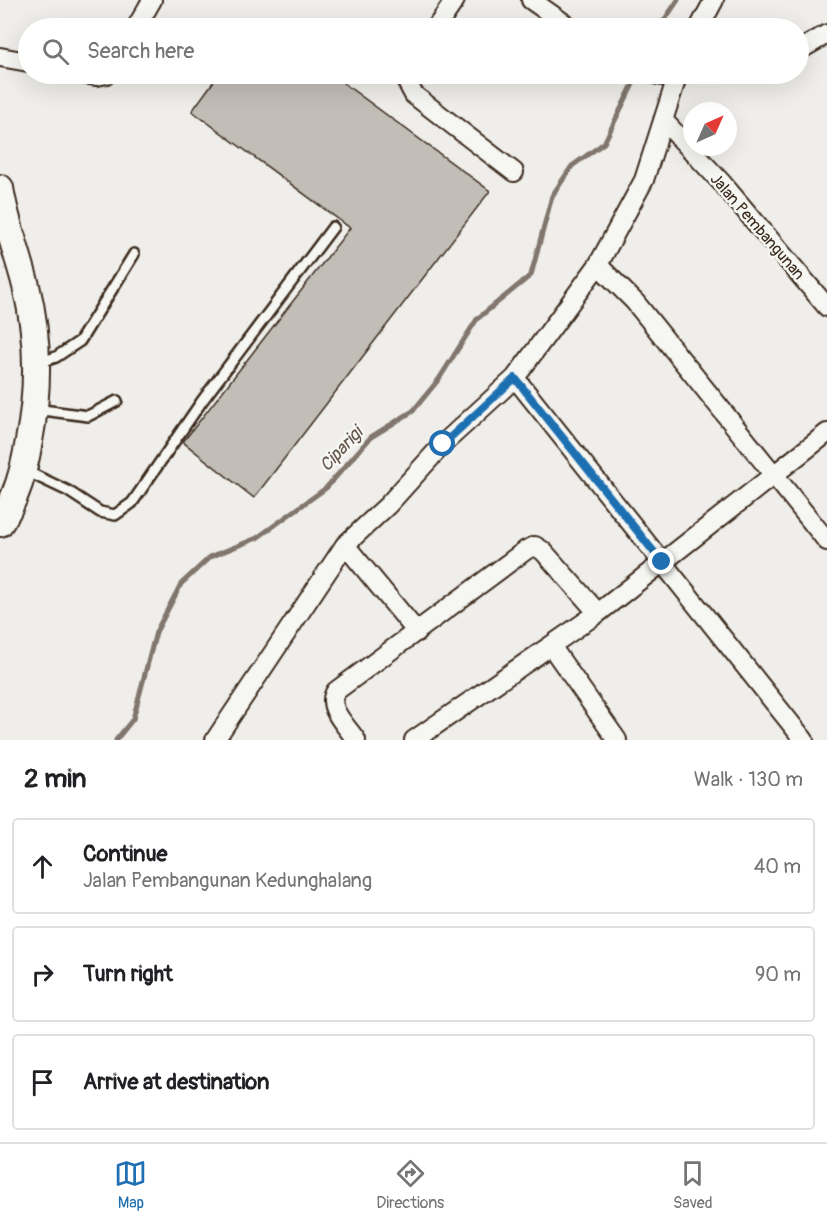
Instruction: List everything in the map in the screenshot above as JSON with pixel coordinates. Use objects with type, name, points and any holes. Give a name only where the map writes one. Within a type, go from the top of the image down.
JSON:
[{"type":"main road","points":[[0,188],[33,315],[38,363],[35,409],[24,470],[11,508],[0,523]]},
{"type":"street","points":[[142,18],[152,0]]},
{"type":"street","points":[[443,18],[455,0]]},
{"type":"street","points":[[531,0],[557,18]]},
{"type":"street","points":[[704,18],[714,0]]},
{"type":"street","points":[[809,45],[827,34]]},
{"type":"street","points":[[0,57],[18,60]]},
{"type":"street","points":[[408,84],[414,95],[514,172]]},
{"type":"street","points":[[215,740],[345,545],[388,504],[443,444],[515,378],[598,265],[644,180],[674,84]]},
{"type":"street","name":"Jalan Pembangunan","points":[[663,120],[722,183],[827,307]]},
{"type":"street","points":[[598,265],[635,302],[827,541]]},
{"type":"street","points":[[515,378],[804,740]]},
{"type":"street","points":[[414,740],[597,613],[772,473],[827,433]]},
{"type":"street","points":[[345,545],[417,632]]},
{"type":"street","points":[[356,740],[333,706],[332,698],[336,691],[535,546],[543,551],[597,613]]},
{"type":"street","points":[[551,646],[616,740]]},
{"type":"lane","points":[[24,470],[68,491],[100,512],[115,515],[132,503],[202,401],[333,227]]},
{"type":"lane","points":[[38,363],[56,357],[81,341],[134,254]]},
{"type":"lane","points":[[35,409],[88,416],[117,401]]},
{"type":"building","points":[[212,84],[345,84],[490,191],[254,498],[183,442],[350,228],[192,111]]},
{"type":"waterway","name":"Ciparigi","points":[[666,18],[678,0]]},
{"type":"waterway","name":"Ciparigi","points":[[116,740],[133,719],[156,632],[181,584],[210,557],[257,538],[326,488],[371,437],[413,411],[439,379],[477,319],[531,275],[552,196],[572,166],[604,143],[633,84]]},
{"type":"route","points":[[443,444],[515,378],[662,562]]}]
